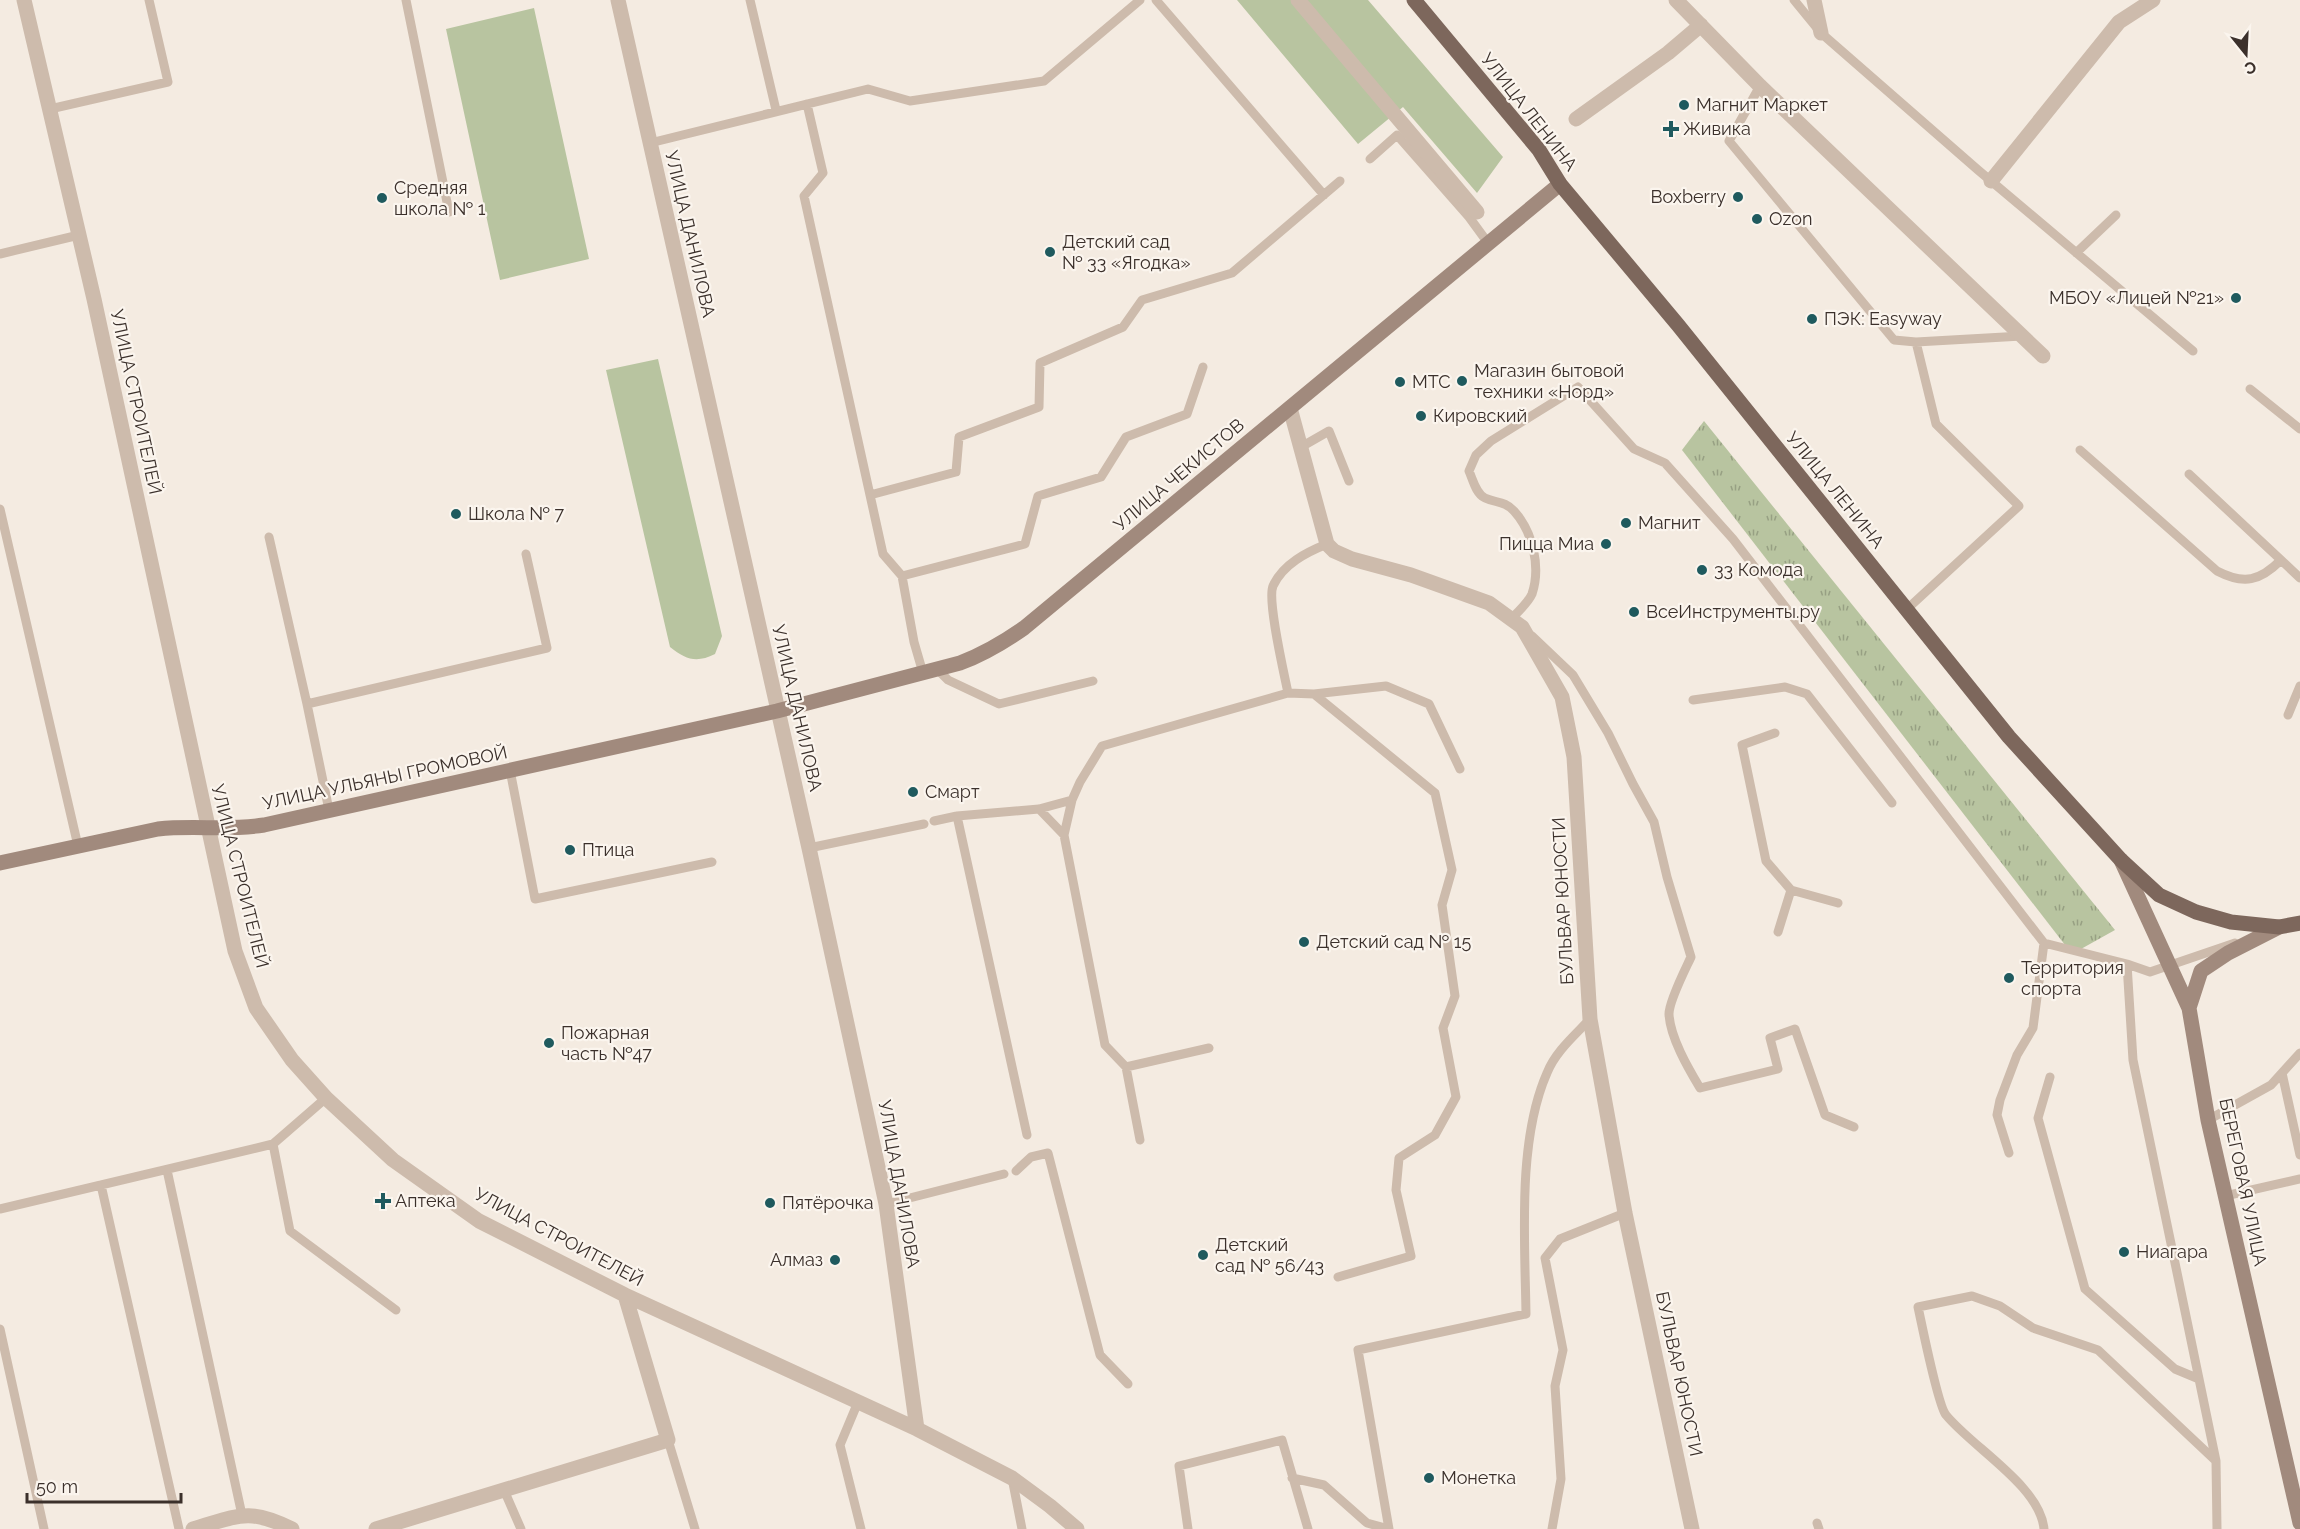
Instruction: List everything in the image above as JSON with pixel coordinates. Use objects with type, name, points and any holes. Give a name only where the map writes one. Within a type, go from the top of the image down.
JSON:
[{"type":"main road","name":"УЛИЦА ЛЕНИНА","points":[[1414,0],[1539,150],[1560,184],[1678,325],[2009,737],[2121,860],[2159,895],[2196,912],[2231,922],[2280,927],[2300,922]]},
{"type":"street","name":"УЛИЦА СТРОИТЕЛЕЙ","points":[[24,0],[79,235],[234,951],[255,1008],[292,1060],[326,1098],[393,1160],[479,1221],[625,1295],[917,1429],[1012,1478],[1077,1529]]},
{"type":"street","name":"УЛИЦА ДАНИЛОВА","points":[[618,0],[809,848],[886,1204],[917,1429]]},
{"type":"street","points":[[1298,0],[1477,212]]},
{"type":"street","points":[[1676,0],[1760,86],[2043,356]]},
{"type":"street","points":[[1814,0],[1821,33]]},
{"type":"street","points":[[1991,181],[2119,22],[2152,0]]},
{"type":"street","points":[[1576,119],[1668,53],[1701,25]]},
{"type":"street","name":"УЛИЦА ЧЕКИСТОВ","points":[[777,711],[930,671],[978,656],[998,647],[1024,628],[1560,184]]},
{"type":"street","points":[[1290,408],[1327,544]]},
{"type":"street","name":"БУЛЬВАР ЮНОСТИ","points":[[1327,544],[1334,551],[1352,559],[1411,576],[1489,603],[1517,623],[1562,697],[1574,757],[1590,1019],[1625,1213],[1692,1529]]},
{"type":"street","name":"УЛИЦА УЛЬЯНЫ ГРОМОВОЙ","points":[[0,863],[158,829],[240,829],[777,711]]},
{"type":"street","name":"БЕРЕГОВАЯ УЛИЦА","points":[[2121,860],[2168,967],[2189,1008],[2208,1120],[2300,1523]]},
{"type":"street","name":"УЛИЦА ЛЕНИНА","points":[[2189,1008],[2201,971],[2228,953],[2280,927]]},
{"type":"street","points":[[376,1529],[668,1440],[625,1295]]},
{"type":"street","points":[[193,1529],[242,1515],[262,1516],[289,1528]]},
{"type":"lane","points":[[50,109],[168,82],[149,0]]},
{"type":"lane","points":[[406,0],[449,212]]},
{"type":"lane","points":[[750,0],[776,110]]},
{"type":"lane","points":[[650,142],[868,88],[910,101],[1044,81],[1140,0]]},
{"type":"lane","points":[[1156,0],[1324,195]]},
{"type":"lane","points":[[1794,0],[1821,33],[1991,181],[2193,351]]},
{"type":"lane","points":[[1760,86],[1728,141],[1894,340],[1916,342],[2023,336]]},
{"type":"lane","points":[[807,104],[823,173],[804,196],[884,554],[902,576],[914,642],[930,671],[999,704],[1093,681]]},
{"type":"lane","points":[[1370,159],[1397,135],[1469,217],[1488,243]]},
{"type":"lane","points":[[870,495],[956,472],[959,437],[1039,407],[1040,363],[1123,327],[1142,300],[1232,273],[1340,181]]},
{"type":"lane","points":[[2076,253],[2116,215]]},
{"type":"lane","points":[[0,254],[79,235]]},
{"type":"lane","points":[[1906,610],[2019,506],[1936,424],[1916,342]]},
{"type":"lane","points":[[902,576],[1025,544],[1038,496],[1101,477],[1126,437],[1187,414],[1203,367]]},
{"type":"lane","points":[[1854,1126],[1826,1116],[1796,1029],[1770,1038],[1778,1069],[1700,1088],[1677,1045],[1669,1013],[1679,982],[1691,957],[1667,877],[1654,822],[1608,734],[1573,675],[1517,623],[1531,595],[1535,555],[1529,534],[1514,511],[1502,502],[1484,498],[1476,488],[1469,471],[1476,455],[1491,441],[1578,387],[1634,449],[1665,464],[1732,539],[2044,943],[2150,972],[2280,927]]},
{"type":"lane","points":[[2250,389],[2300,429]]},
{"type":"lane","points":[[1301,447],[1329,431],[1349,481]]},
{"type":"lane","points":[[2080,450],[2217,571],[2234,578],[2251,579],[2268,573],[2281,560]]},
{"type":"lane","points":[[2189,474],[2300,578]]},
{"type":"lane","points":[[0,509],[78,846]]},
{"type":"lane","points":[[269,537],[329,810]]},
{"type":"lane","points":[[1288,693],[1272,603],[1272,587],[1285,570],[1304,554],[1327,544]]},
{"type":"lane","points":[[307,704],[547,648],[526,554]]},
{"type":"lane","points":[[1140,1140],[1126,1067],[1105,1045],[1064,835],[1072,800],[1102,746],[1288,693],[1314,694],[1386,686],[1429,704],[1460,769]]},
{"type":"lane","points":[[2288,715],[2300,686]]},
{"type":"lane","points":[[1694,700],[1785,687],[1807,694],[1892,803]]},
{"type":"lane","points":[[1314,694],[1435,793],[1452,870],[1442,905],[1455,996],[1443,1028],[1456,1097],[1435,1135],[1399,1158],[1396,1190],[1411,1256],[1338,1277]]},
{"type":"lane","points":[[1775,733],[1742,745],[1766,861],[1791,890],[1838,903]]},
{"type":"lane","points":[[510,771],[535,899],[712,862]]},
{"type":"lane","points":[[934,821],[957,816],[1039,809],[1072,800]]},
{"type":"lane","points":[[1039,809],[1064,835]]},
{"type":"lane","points":[[957,816],[1027,1136]]},
{"type":"lane","points":[[809,848],[924,824]]},
{"type":"lane","points":[[1778,932],[1791,890]]},
{"type":"lane","points":[[2008,1153],[1997,1115],[2000,1100],[2017,1055],[2033,1028],[2044,943]]},
{"type":"lane","points":[[2127,964],[2133,1060],[2216,1461],[2217,1529]]},
{"type":"lane","points":[[1292,1478],[1324,1485],[1367,1523],[1389,1529],[1358,1350],[1526,1314],[1525,1200],[1531,1127],[1547,1071],[1569,1040],[1590,1019]]},
{"type":"lane","points":[[1126,1067],[1209,1048]]},
{"type":"lane","points":[[2208,1120],[2271,1085],[2300,1053]]},
{"type":"lane","points":[[2282,1073],[2300,1155]]},
{"type":"lane","points":[[2050,1077],[2038,1118],[2085,1289],[2175,1369],[2199,1379]]},
{"type":"lane","points":[[0,1209],[273,1144],[326,1098]]},
{"type":"lane","points":[[273,1144],[290,1231],[396,1310]]},
{"type":"lane","points":[[1016,1171],[1031,1157],[1048,1153],[1100,1355],[1128,1384]]},
{"type":"lane","points":[[167,1170],[242,1515]]},
{"type":"lane","points":[[886,1204],[1004,1174]]},
{"type":"lane","points":[[2225,1196],[2300,1179]]},
{"type":"lane","points":[[101,1185],[179,1529]]},
{"type":"lane","points":[[1552,1529],[1561,1479],[1554,1386],[1563,1350],[1545,1258],[1560,1239],[1625,1213]]},
{"type":"lane","points":[[2044,1529],[2043,1521],[2028,1493],[1944,1413],[1918,1307],[1971,1296],[2000,1306],[2033,1328],[2098,1350],[2216,1461]]},
{"type":"lane","points":[[0,1329],[44,1529]]},
{"type":"lane","points":[[858,1402],[840,1445],[861,1529]]},
{"type":"lane","points":[[668,1440],[695,1529]]},
{"type":"lane","points":[[1188,1529],[1179,1466],[1282,1440],[1308,1529]]},
{"type":"lane","points":[[1012,1478],[1022,1529]]},
{"type":"lane","points":[[504,1490],[521,1529]]},
{"type":"green space","points":[[1237,0],[1368,0],[1503,157],[1477,193],[1403,107],[1358,144]]},
{"type":"green space","points":[[534,8],[589,259],[500,280],[446,29]]},
{"type":"green space","points":[[658,359],[722,636],[715,654],[703,659],[692,659],[681,655],[670,647],[606,370]]},
{"type":"green space","points":[[1704,421],[2115,930],[2072,954],[1682,450]]},
{"type":"place","name":"Магнит Маркет","points":[[1684,105]]},
{"type":"place","name":"Живика","points":[[1671,129]]},
{"type":"place","name":"Boxberry","points":[[1738,197]]},
{"type":"place","name":"Средняя школа № 1","points":[[382,198]]},
{"type":"place","name":"Ozon","points":[[1757,219]]},
{"type":"place","name":"Детский сад № 33 «Ягодка»","points":[[1050,252]]},
{"type":"place","name":"МБОУ «Лицей №21»","points":[[2236,298]]},
{"type":"place","name":"ПЭК: Easyway","points":[[1812,319]]},
{"type":"place","name":"Магазин бытовой техники «Норд»","points":[[1462,381]]},
{"type":"place","name":"МТС","points":[[1400,382]]},
{"type":"place","name":"Кировский","points":[[1421,416]]},
{"type":"place","name":"Школа № 7","points":[[456,514]]},
{"type":"place","name":"Магнит","points":[[1626,523]]},
{"type":"place","name":"Пицца Миа","points":[[1606,544]]},
{"type":"place","name":"33 Комода","points":[[1702,570]]},
{"type":"place","name":"ВсеИнструменты.ру","points":[[1634,612]]},
{"type":"place","name":"Смарт","points":[[913,792]]},
{"type":"place","name":"Птица","points":[[570,850]]},
{"type":"place","name":"Детский сад № 15","points":[[1304,942]]},
{"type":"place","name":"Территория спорта","points":[[2009,978]]},
{"type":"place","name":"Пожарная часть №47","points":[[549,1043]]},
{"type":"place","name":"Аптека","points":[[383,1201]]},
{"type":"place","name":"Пятёрочка","points":[[770,1203]]},
{"type":"place","name":"Ниагара","points":[[2124,1252]]},
{"type":"place","name":"Детский сад № 56/43","points":[[1203,1255]]},
{"type":"place","name":"Алмаз","points":[[835,1260]]},
{"type":"place","name":"Монетка","points":[[1429,1478]]}]
